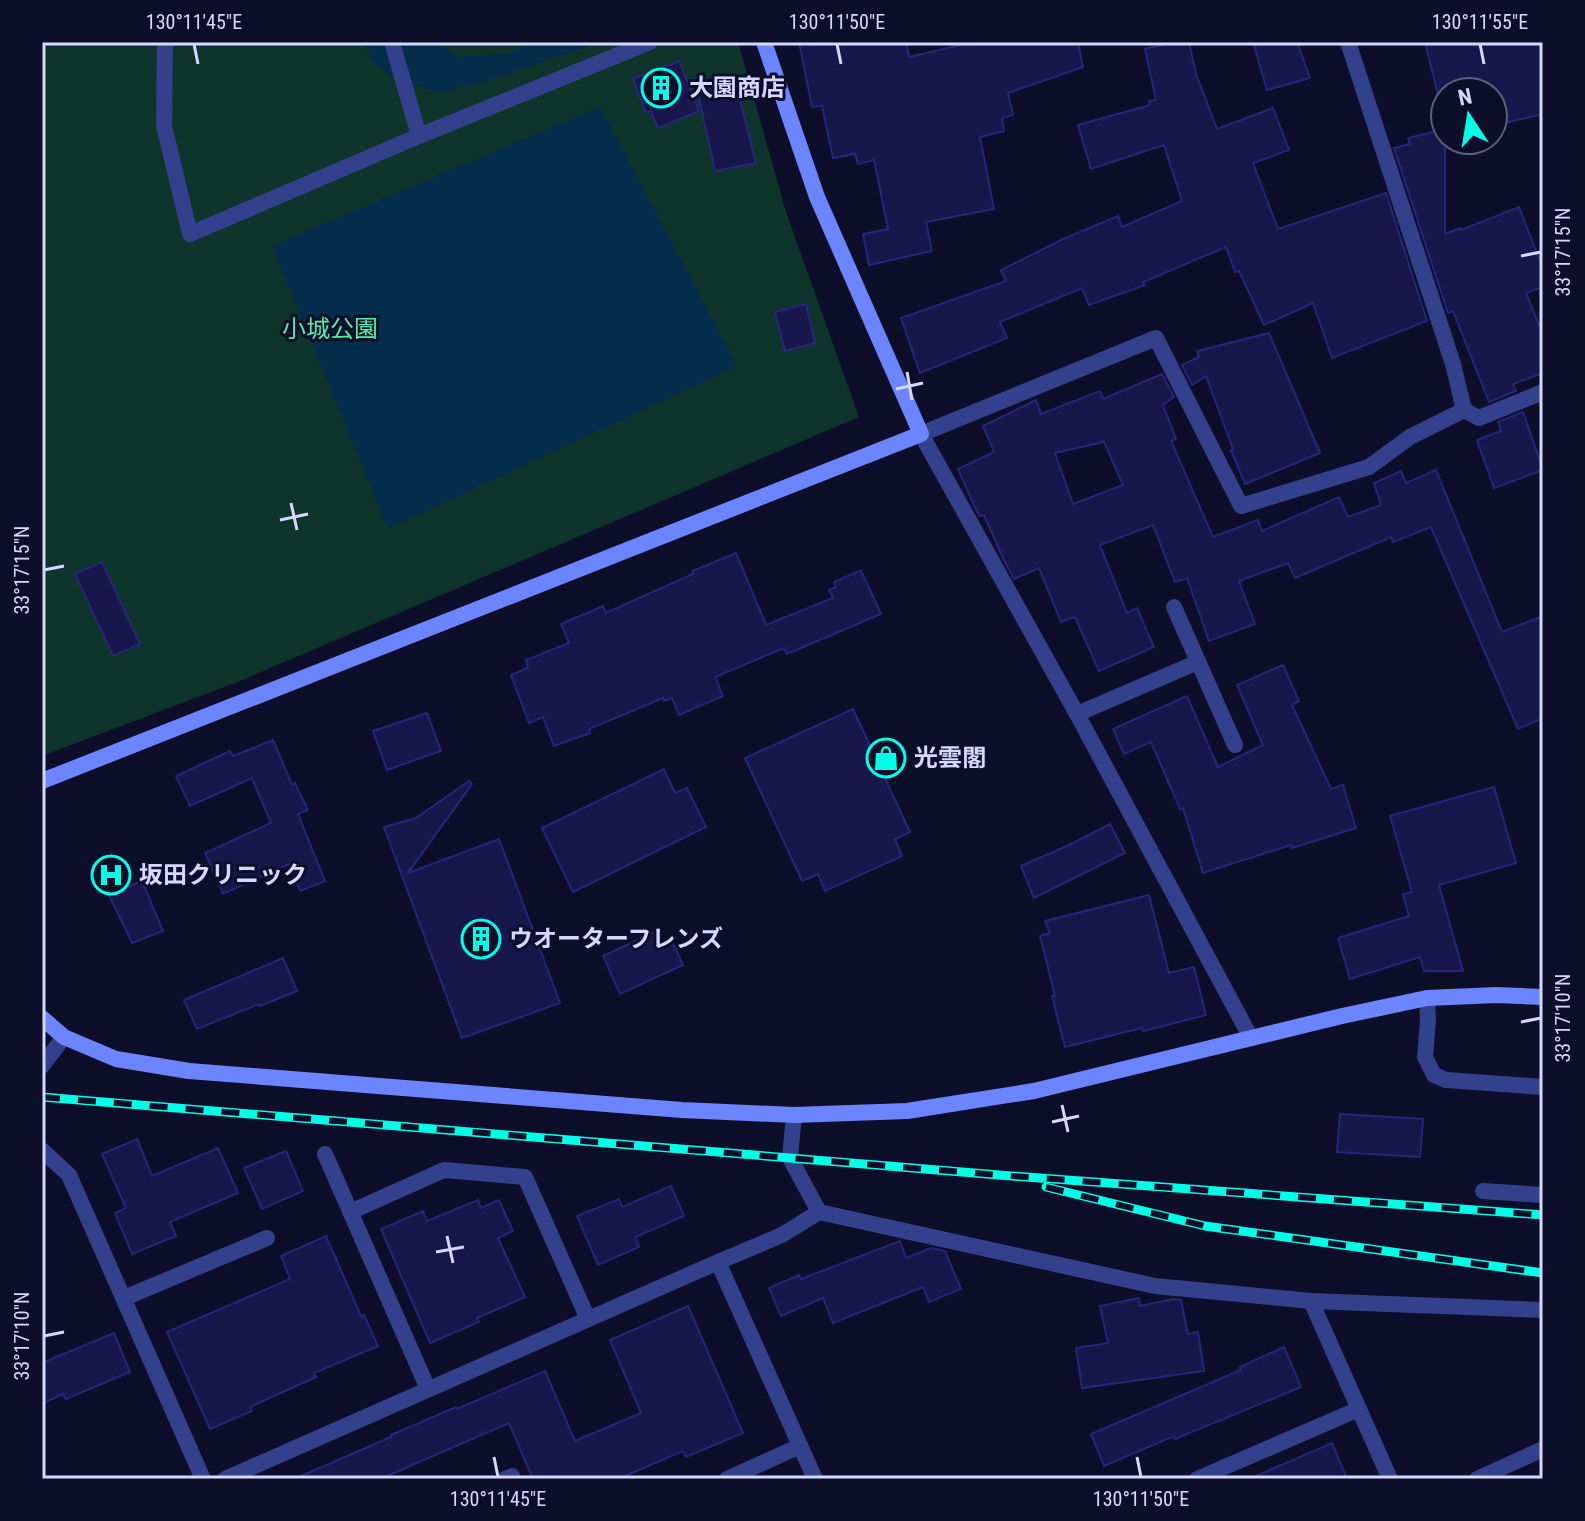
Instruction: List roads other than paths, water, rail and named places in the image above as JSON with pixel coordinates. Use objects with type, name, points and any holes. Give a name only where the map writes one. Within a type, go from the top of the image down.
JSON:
[{"type":"street","points":[[165,42],[164,126],[190,234],[650,42]]},
{"type":"street","points":[[392,42],[419,136]]},
{"type":"street","points":[[764,42],[817,197],[921,434],[1077,714],[1251,1038]]},
{"type":"street","points":[[1348,42],[1453,364],[1464,410],[1479,418],[1543,392]]},
{"type":"street","points":[[42,781],[1156,338],[1241,506],[1369,467],[1410,437],[1464,410]]},
{"type":"street","points":[[1174,607],[1235,745]]},
{"type":"street","points":[[1077,714],[1198,662]]},
{"type":"street","points":[[42,1018],[64,1037],[116,1059],[189,1071],[682,1110],[794,1115],[907,1111],[1034,1091],[1427,998],[1543,997]]},
{"type":"street","points":[[1427,998],[1425,1057],[1434,1075],[1446,1080],[1543,1087]]},
{"type":"street","points":[[42,1066],[64,1037]]},
{"type":"street","points":[[794,1115],[790,1158],[819,1212]]},
{"type":"street","points":[[42,1150],[69,1175],[203,1479]]},
{"type":"street","points":[[325,1154],[428,1389]]},
{"type":"street","points":[[350,1212],[444,1170],[525,1177],[588,1319]]},
{"type":"street","points":[[1483,1191],[1543,1195]]},
{"type":"street","points":[[225,1479],[782,1235],[819,1212],[1155,1286],[1311,1301],[1543,1310]]},
{"type":"street","points":[[124,1298],[267,1238]]},
{"type":"street","points":[[718,1262],[815,1479]]},
{"type":"street","points":[[1311,1301],[1390,1479]]},
{"type":"street","points":[[1197,1479],[1359,1409]]},
{"type":"street","points":[[727,1479],[800,1446]]},
{"type":"street","points":[[1477,1479],[1543,1449]]},
{"type":"water","points":[[363,42],[436,42],[458,57],[511,54],[531,42],[595,42],[482,82],[440,92],[395,80],[374,63]]},
{"type":"water","points":[[600,107],[737,366],[388,529],[272,246]]},
{"type":"railway","points":[[42,1097],[999,1175],[1543,1215]]},
{"type":"railway","points":[[1046,1187],[1205,1226],[1543,1273]]},
{"type":"place","name":"大園商店","points":[[661,88]]},
{"type":"place","name":"光雲閣","points":[[886,758]]},
{"type":"place","name":"坂田クリニック","points":[[111,875]]},
{"type":"place","name":"ウオーターフレンズ","points":[[481,939]]},
{"type":"park label","name":"小城公園","points":[[330,329]]}]
